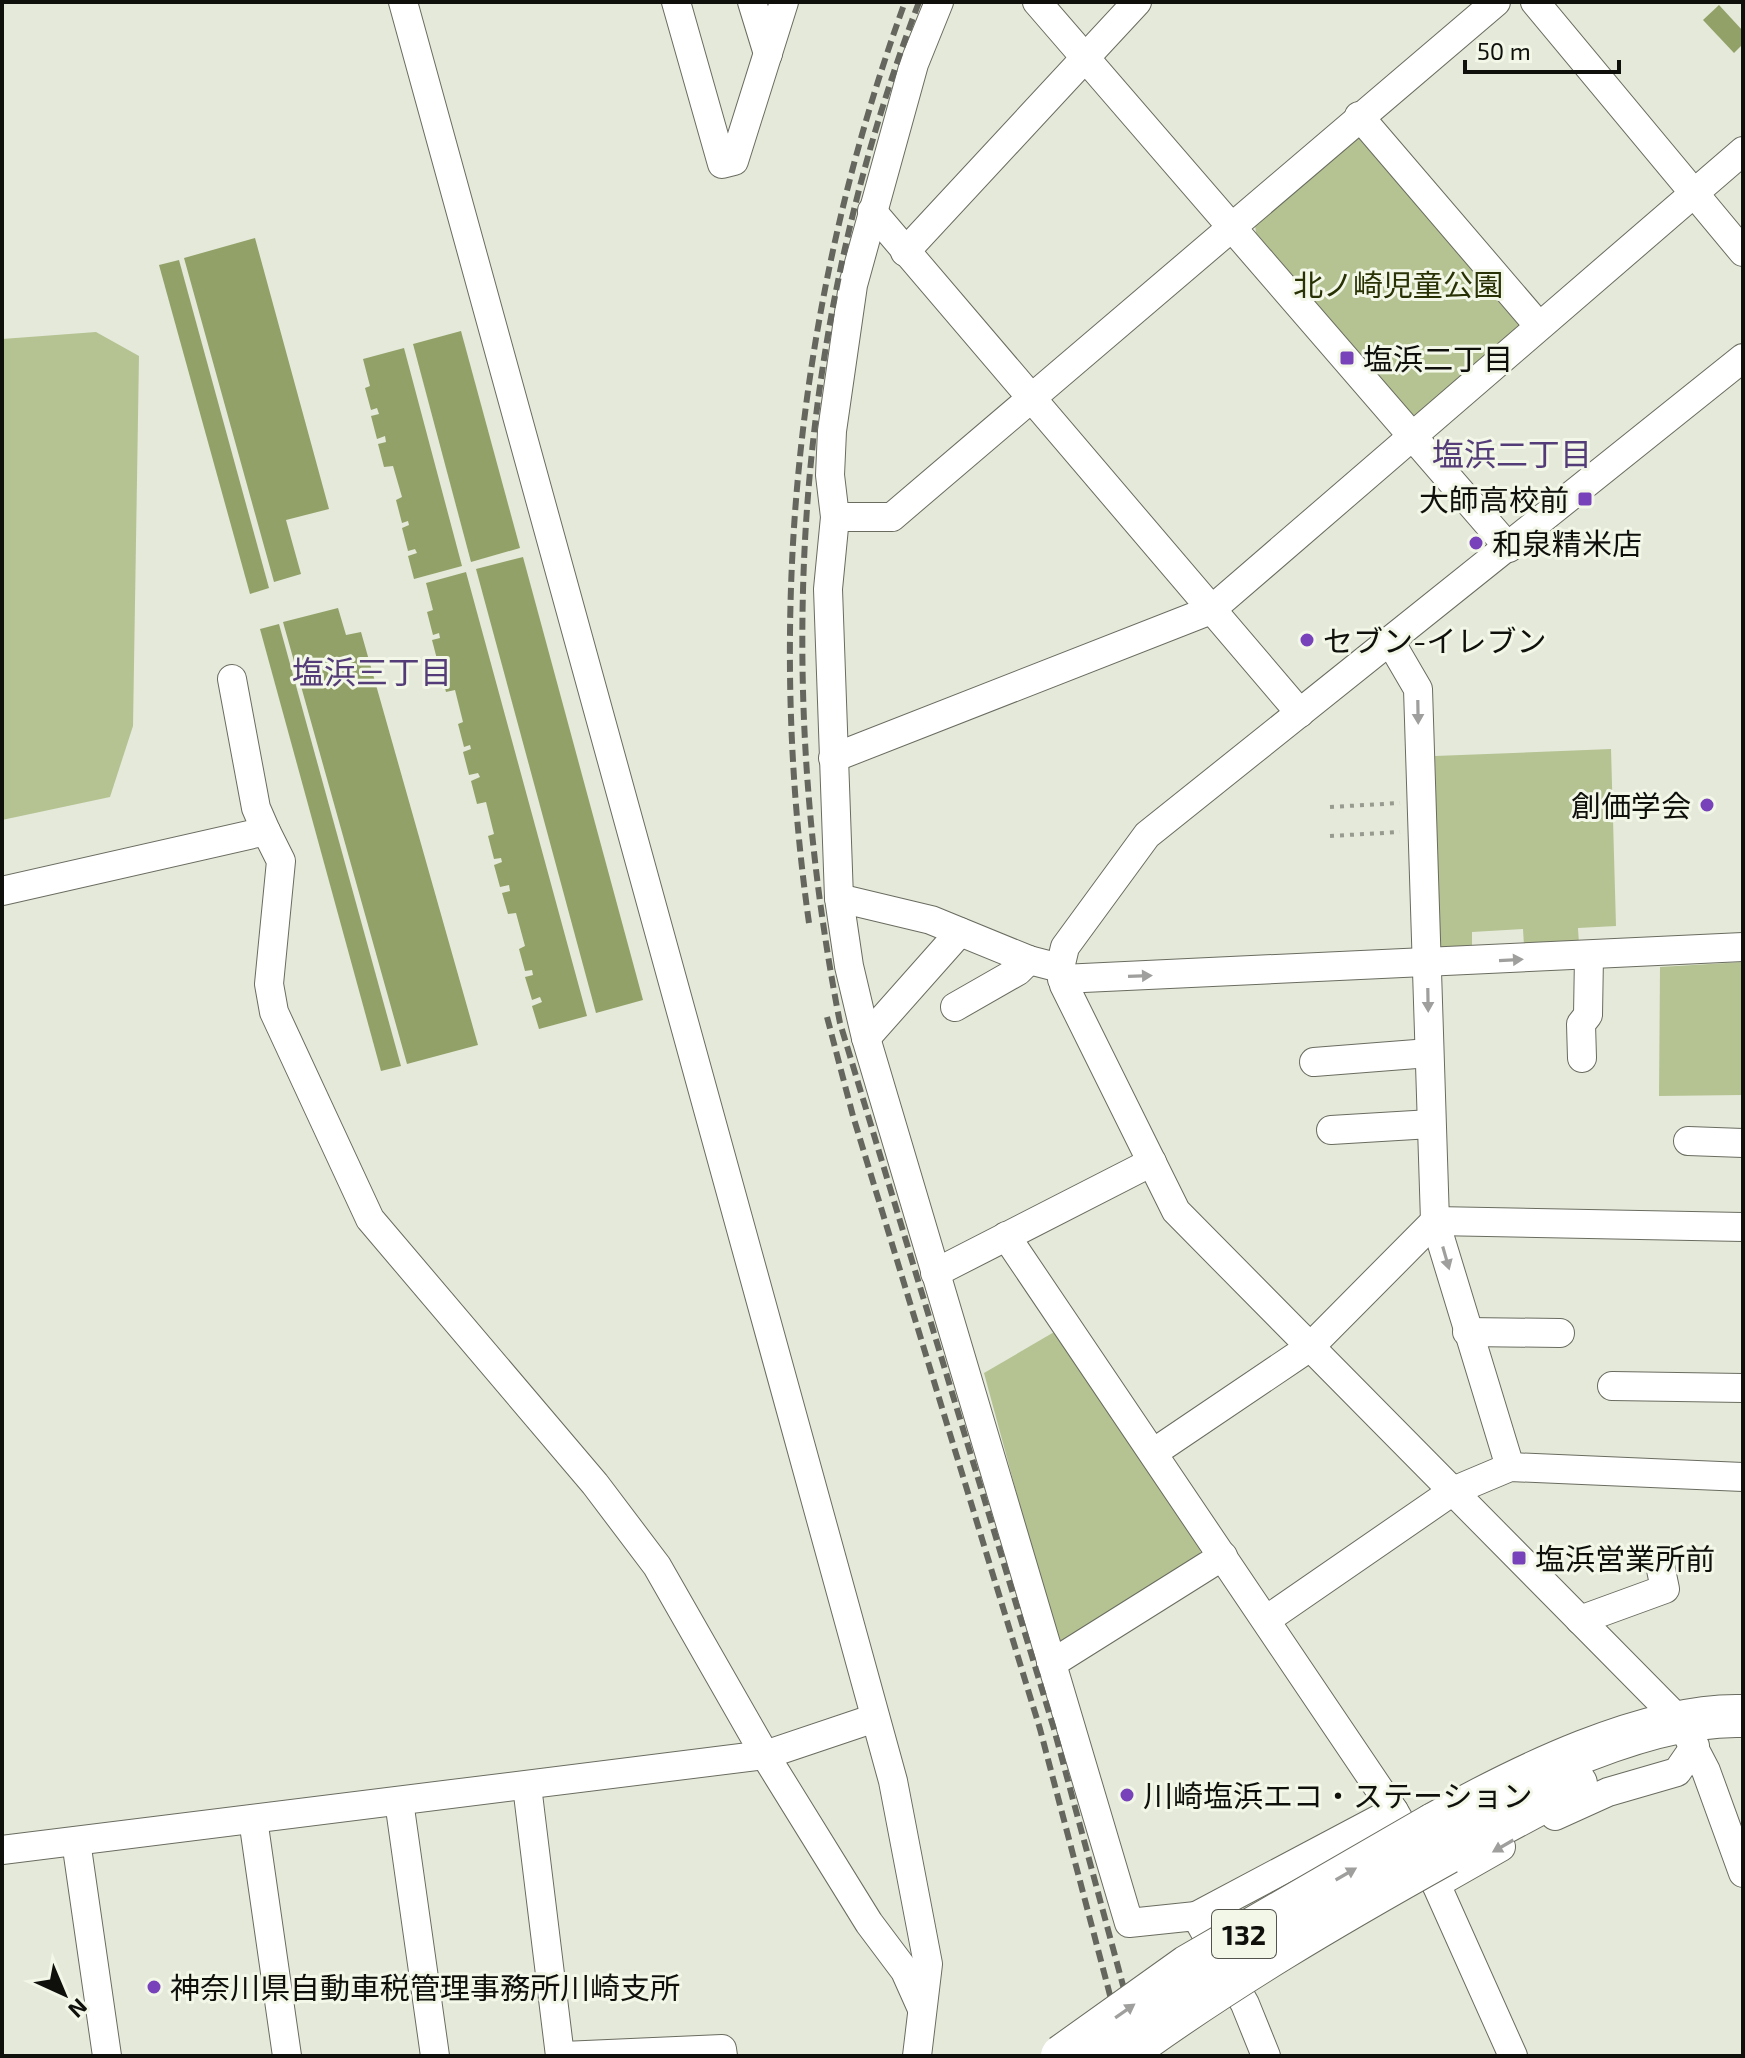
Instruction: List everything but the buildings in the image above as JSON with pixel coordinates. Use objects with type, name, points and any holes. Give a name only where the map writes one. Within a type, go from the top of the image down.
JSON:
[{"type":"highway","name":"132","points":[[1688,1733],[1718,1715],[1743,1716]]},
{"type":"highway","name":"132","points":[[1121,2056],[1202,1997],[1300,1935],[1439,1854],[1538,1772],[1606,1744],[1688,1733],[1743,1743]]},
{"type":"highway","name":"132","points":[[1062,2056],[1188,1966],[1439,1854]]},
{"type":"street","points":[[403,2],[893,1781],[928,1964],[917,2056]]},
{"type":"street","points":[[676,2],[722,164],[734,161],[784,2]]},
{"type":"street","points":[[752,2],[768,54]]},
{"type":"street","points":[[939,2],[914,64],[853,285],[832,431],[830,475],[835,517],[828,589],[839,898],[849,966],[866,1038],[1129,1923],[1196,1916],[1394,1811]]},
{"type":"street","points":[[1037,2],[1509,548]]},
{"type":"street","points":[[905,252],[1137,2]]},
{"type":"street","points":[[835,517],[892,517],[1235,228],[1359,116],[1496,2]]},
{"type":"street","points":[[1535,2],[1743,252]]},
{"type":"street","points":[[1359,116],[1538,325]]},
{"type":"street","points":[[833,758],[1211,610],[1743,151]]},
{"type":"street","points":[[872,211],[1300,713]]},
{"type":"street","points":[[1743,358],[1142,841],[1065,947],[1061,973],[1152,1162],[1182,1217],[1688,1733],[1743,1873]]},
{"type":"street","points":[[1390,641],[1418,689],[1435,1221],[1510,1467]]},
{"type":"street","points":[[232,679],[256,808],[281,861],[269,984],[274,1012],[370,1219],[595,1484],[657,1566],[765,1755],[869,1923],[905,1971],[922,2010]]},
{"type":"street","points":[[2,891],[266,831]]},
{"type":"street","points":[[839,898],[931,920],[1061,973],[1427,965],[1743,947]]},
{"type":"street","points":[[866,1038],[960,932]]},
{"type":"street","points":[[1582,1058],[1581,1024],[1588,1015],[1589,956]]},
{"type":"street","points":[[955,1007],[1018,971],[1029,960]]},
{"type":"street","points":[[1314,1062],[1429,1053]]},
{"type":"street","points":[[1331,1130],[1431,1124]]},
{"type":"street","points":[[1688,1141],[1743,1143]]},
{"type":"street","points":[[935,1273],[1152,1162]]},
{"type":"street","points":[[1153,1453],[1310,1347],[1435,1221],[1743,1227]]},
{"type":"street","points":[[1006,1236],[1394,1811],[1439,1854],[1513,2056]]},
{"type":"street","points":[[1467,1332],[1560,1333]]},
{"type":"street","points":[[1612,1386],[1743,1388]]},
{"type":"street","points":[[1266,1620],[1453,1491],[1510,1467],[1743,1477]]},
{"type":"street","points":[[1051,1664],[1223,1556]]},
{"type":"street","points":[[1580,1620],[1665,1589],[1659,1560]]},
{"type":"street","points":[[2,1850],[765,1755],[875,1718]]},
{"type":"street","points":[[1439,1854],[1558,1814],[1608,1792],[1677,1772],[1688,1733]]},
{"type":"street","points":[[527,1786],[562,2056],[722,2049],[723,2056]]},
{"type":"street","points":[[399,1801],[435,2056]]},
{"type":"street","points":[[253,1819],[287,2056]]},
{"type":"street","points":[[76,1841],[107,2056]]},
{"type":"street","points":[[1196,1916],[1245,2004],[1266,2056]]},
{"type":"path","points":[[1330,807],[1420,802]]},
{"type":"path","points":[[1330,836],[1421,831]]},
{"type":"green space","name":"北ノ崎児童公園","points":[[1358,135],[1525,327],[1421,417],[1413,415],[1256,233],[1255,225]]},
{"type":"green space","points":[[96,332],[139,356],[133,726],[110,797],[2,820],[2,339]]},
{"type":"green space","points":[[1611,749],[1616,926],[1578,928],[1579,944],[1524,946],[1523,929],[1472,932],[1472,947],[1438,948],[1435,756]]},
{"type":"green space","points":[[1743,962],[1743,1095],[1659,1096],[1660,967]]},
{"type":"green space","points":[[1061,1328],[1204,1543],[1199,1555],[1066,1644],[1056,1639],[984,1373]]},
{"type":"shaded area","points":[[1719,5],[1743,31],[1743,44],[1734,53],[1703,20]]},
{"type":"shaded area","points":[[255,238],[329,509],[286,520],[301,574],[274,582],[184,258]]},
{"type":"shaded area","points":[[179,260],[269,588],[250,594],[159,265]]},
{"type":"shaded area","points":[[461,331],[520,548],[471,562],[413,344]]},
{"type":"shaded area","points":[[404,348],[462,566],[414,579],[408,556],[417,553],[415,549],[408,551],[402,528],[409,525],[408,521],[402,523],[396,500],[402,497],[393,466],[384,467],[378,444],[386,442],[385,436],[377,439],[371,416],[379,414],[377,408],[371,410],[365,388],[370,386],[363,359]]},
{"type":"shaded area","points":[[523,557],[643,1000],[596,1013],[476,569]]},
{"type":"shaded area","points":[[466,572],[587,1016],[539,1029],[532,1006],[542,1002],[540,997],[532,1000],[525,977],[533,975],[532,970],[525,971],[519,949],[525,946],[516,913],[508,914],[502,893],[510,891],[509,885],[500,887],[494,865],[502,862],[501,858],[494,859],[488,836],[494,834],[486,802],[477,804],[471,781],[480,777],[478,773],[469,775],[463,752],[471,749],[470,745],[464,747],[458,724],[463,722],[455,690],[446,692],[440,668],[449,665],[447,660],[438,663],[432,640],[440,638],[439,633],[433,635],[427,612],[433,610],[426,583]]},
{"type":"shaded area","points":[[338,608],[346,635],[361,632],[478,1045],[407,1064],[283,622]]},
{"type":"shaded area","points":[[279,624],[401,1066],[381,1071],[260,629]]},
{"type":"railway","points":[[809,923],[796,806],[790,689],[792,573],[800,456],[816,341],[838,227],[868,114],[905,2]]},
{"type":"railway","points":[[919,2],[877,126],[844,252],[821,379],[807,507],[802,635],[806,764],[819,894],[840,1023],[1054,1729],[1142,2056]]},
{"type":"railway","points":[[827,1017],[853,1116],[1040,1729],[1126,2056]]},
{"type":"place","name":"塩浜二丁目","points":[[1347,358]]},
{"type":"place","name":"大師高校前","points":[[1585,499]]},
{"type":"place","name":"和泉精米店","points":[[1476,543]]},
{"type":"place","name":"セブン-イレブン","points":[[1307,640]]},
{"type":"place","name":"創価学会","points":[[1707,805]]},
{"type":"place","name":"塩浜営業所前","points":[[1519,1558]]},
{"type":"place","name":"川崎塩浜エコ・ステーション","points":[[1127,1795]]},
{"type":"place","name":"神奈川県自動車税管理事務所川崎支所","points":[[154,1987]]},
{"type":"district","name":"塩浜二丁目","points":[[1512,453]]},
{"type":"district","name":"塩浜三丁目","points":[[372,671]]}]
